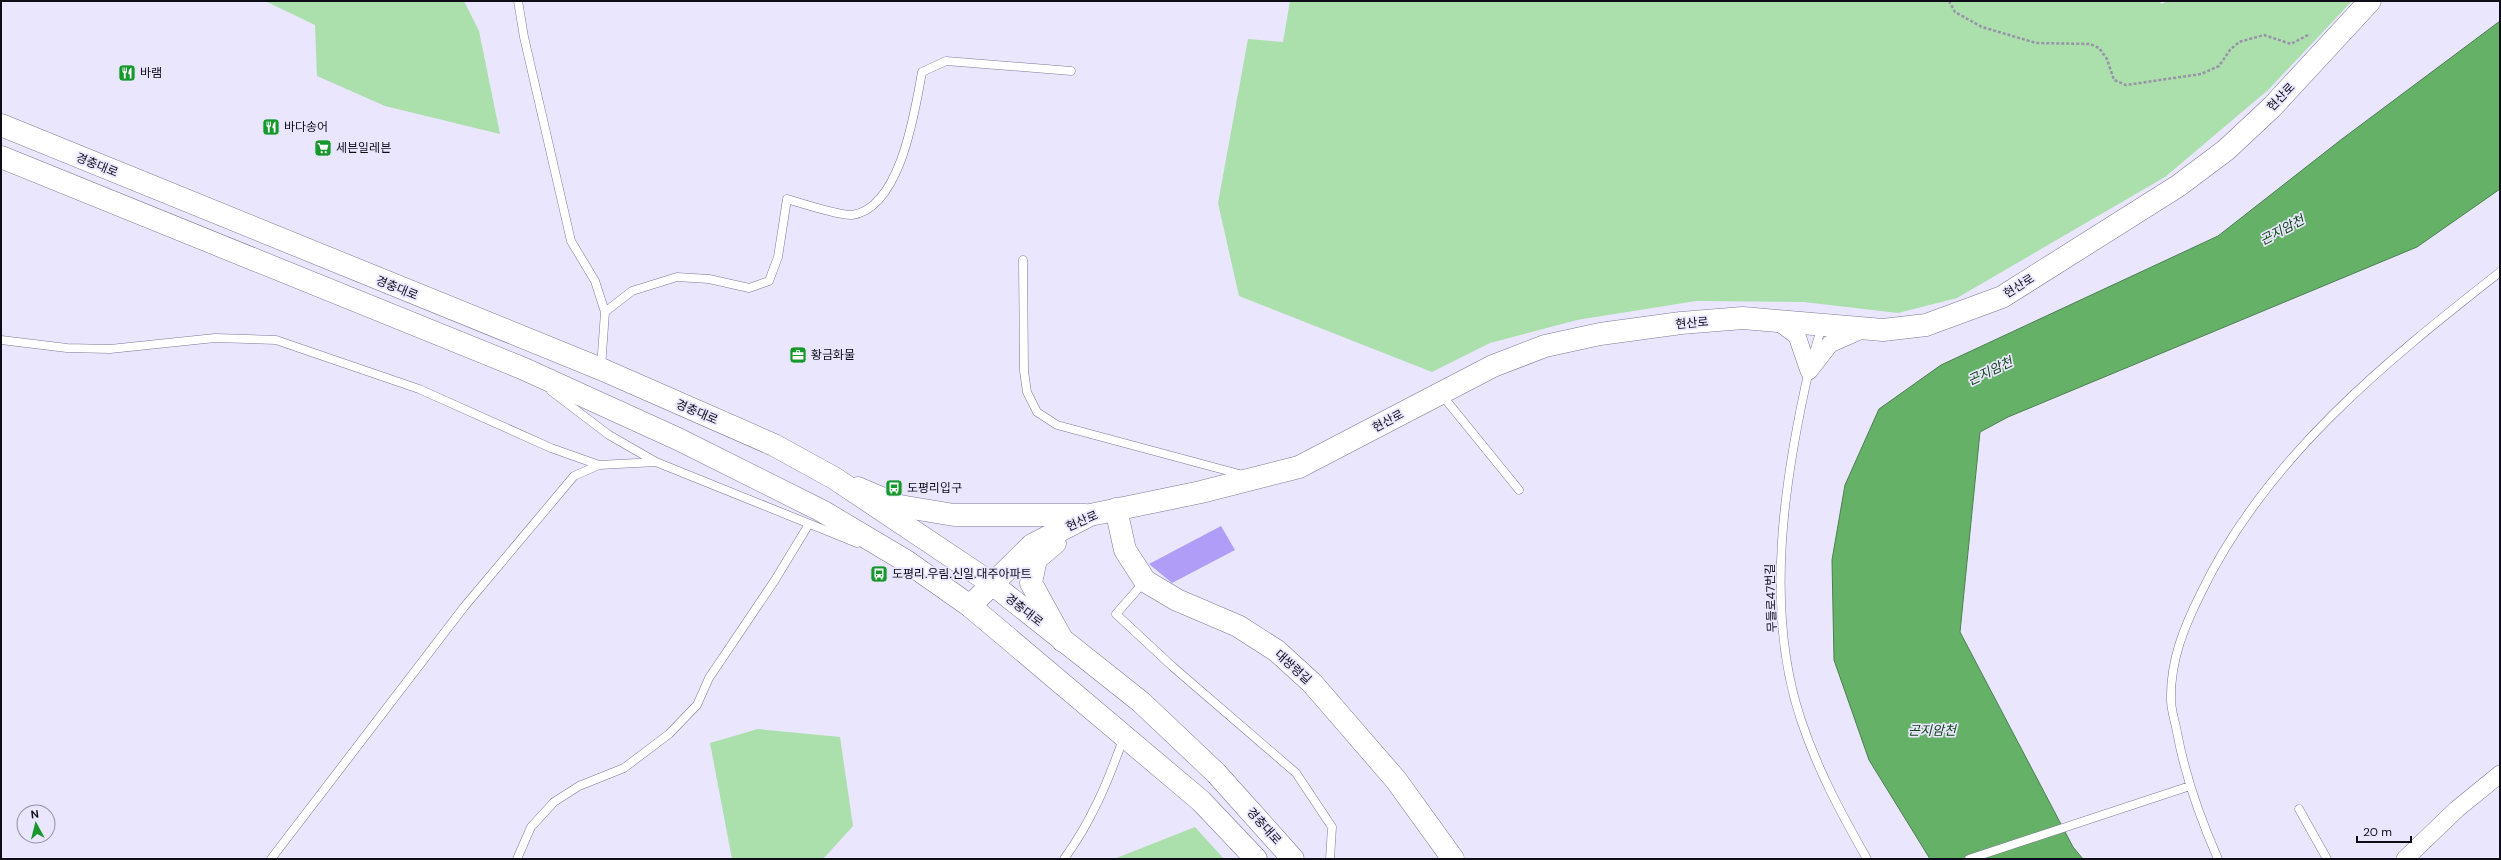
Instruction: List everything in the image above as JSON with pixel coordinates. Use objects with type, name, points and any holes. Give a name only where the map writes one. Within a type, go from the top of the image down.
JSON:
[{"type":"main road","name":"현산로","points":[[970,606],[990,583],[1032,545],[1090,515],[1258,479],[1299,467],[1493,366],[1552,344],[1600,334],[1681,323],[1743,318],[1883,330],[1926,325],[2002,297],[2178,186],[2226,150],[2272,107],[2370,1]]},
{"type":"main road","name":"경충대로","points":[[1,126],[601,369],[774,445],[834,478],[990,583],[1141,702],[1216,773],[1293,859]]},
{"type":"main road","points":[[1,157],[522,368],[678,439],[822,511],[906,562],[970,606],[1201,801],[1256,859]]},
{"type":"main road","points":[[834,478],[900,506],[954,515],[1090,515]]},
{"type":"main road","name":"대쌍령길","points":[[1116,509],[1125,550],[1145,581],[1177,600],[1238,626],[1277,651],[1312,683],[1396,780],[1453,859]]},
{"type":"main road","points":[[1063,641],[1031,583],[1036,558],[1090,515]]},
{"type":"street","points":[[1777,321],[1797,336],[1809,371]]},
{"type":"street","points":[[1809,371],[1830,344],[1866,328]]},
{"type":"street","points":[[2405,859],[2457,809],[2500,774]]},
{"type":"lane","points":[[518,1],[526,44],[571,242],[595,281],[605,312],[601,369]]},
{"type":"lane","points":[[605,312],[632,291],[677,277],[709,279],[749,288],[770,281],[778,257],[787,199],[851,215],[868,209],[887,189],[910,136],[922,72],[946,61],[1071,71]]},
{"type":"lane","points":[[1023,260],[1024,371],[1027,392],[1037,412],[1057,425],[1258,479]]},
{"type":"lane","points":[[2218,859],[2200,818],[2182,760],[2170,701],[2173,661],[2188,617],[2214,564],[2256,500],[2310,437],[2384,365],[2500,272]]},
{"type":"lane","name":"무들로47번길","points":[[1822,324],[1809,371],[1782,520],[1782,599],[1785,656],[1800,719],[1829,792],[1867,859]]},
{"type":"lane","points":[[1,340],[67,348],[110,349],[215,338],[276,340],[419,389],[551,448],[599,465]]},
{"type":"lane","points":[[522,368],[609,435],[656,462],[906,562]]},
{"type":"lane","points":[[1440,393],[1519,490]]},
{"type":"lane","points":[[271,859],[464,607],[549,502],[574,476],[599,465],[656,462]]},
{"type":"lane","points":[[517,859],[531,827],[554,802],[579,786],[624,768],[669,734],[696,705],[709,678],[775,580],[809,524]]},
{"type":"lane","points":[[1145,581],[1116,614],[1173,667],[1296,773],[1332,827],[1330,859]]},
{"type":"lane","points":[[1064,859],[1084,832],[1109,780],[1124,736]]},
{"type":"lane","points":[[1969,859],[2190,786]]},
{"type":"lane","points":[[2299,809],[2327,859]]},
{"type":"path","points":[[1949,1],[1954,12],[1982,27],[2036,43],[2090,44],[2099,48],[2107,59],[2114,80],[2126,85],[2201,74],[2219,66],[2230,50],[2239,42],[2264,35],[2291,44],[2314,33]]},
{"type":"shaded area","points":[[265,1],[464,1],[479,31],[500,134],[385,106],[317,76],[315,25]]},
{"type":"shaded area","points":[[1290,1],[2160,1],[2161,4],[2168,1],[2352,1],[2268,90],[2165,177],[1957,298],[1898,313],[1804,302],[1696,301],[1577,320],[1490,343],[1432,372],[1239,296],[1218,203],[1248,39],[1283,42]]},
{"type":"shaded area","points":[[758,729],[840,737],[853,826],[823,859],[732,859],[710,743]]},
{"type":"shaded area","points":[[1195,827],[1224,859],[1114,859]]},
{"type":"water","name":"곤지암천","points":[[2500,21],[2500,189],[2417,247],[2008,417],[1980,432],[1960,632],[2073,847],[2083,859],[1930,859],[1869,760],[1834,660],[1832,560],[1845,485],[1879,409],[1941,365],[2218,236],[2342,139]]},
{"type":"building","points":[[1221,526],[1235,550],[1172,583],[1149,564]]},
{"type":"place","name":"바램","points":[[127,73]]},
{"type":"place","name":"바다송어","points":[[271,127]]},
{"type":"place","name":"세븐일레븐","points":[[323,148]]},
{"type":"place","name":"황금화물","points":[[798,355]]},
{"type":"place","name":"도평리입구","points":[[894,488]]},
{"type":"place","name":"도평리.우림.신일.대주아파트","points":[[879,574]]}]
